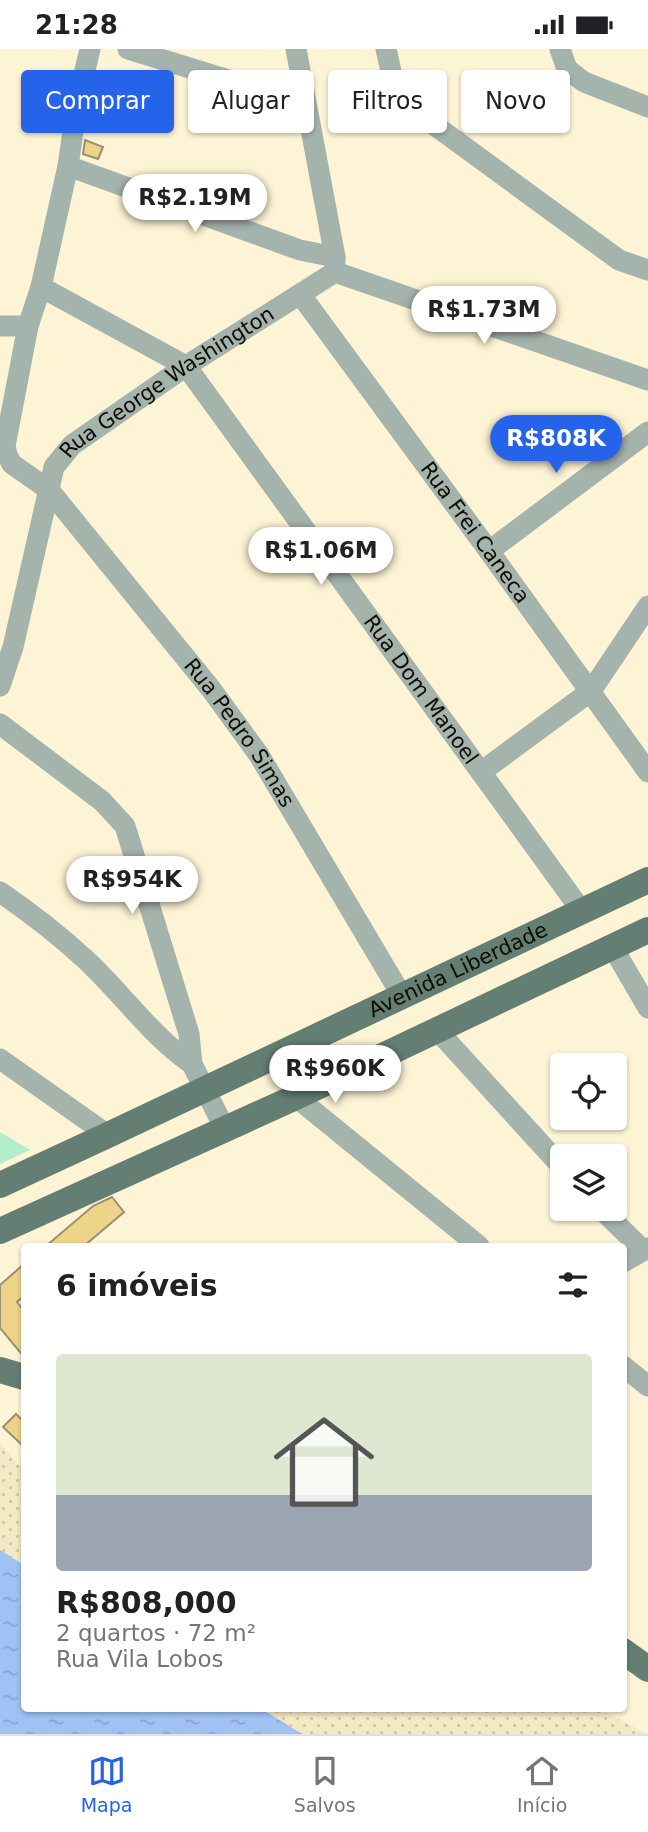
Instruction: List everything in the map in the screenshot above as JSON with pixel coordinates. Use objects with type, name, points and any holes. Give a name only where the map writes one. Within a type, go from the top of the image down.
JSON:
[{"type":"main road","name":"Avenida Liberdade","points":[[0,1185],[648,880]]},
{"type":"main road","points":[[0,1231],[296,1097],[648,930]]},
{"type":"main road","points":[[0,1370],[21,1376]]},
{"type":"main road","points":[[627,1654],[648,1669]]},
{"type":"street","name":"Rua Pedro Simas","points":[[90,49],[41,287],[28,326],[5,446],[7,455],[12,464],[49,490],[211,689],[259,755],[402,996]]},
{"type":"street","points":[[128,49],[196,70]]},
{"type":"street","points":[[386,49],[395,89],[411,108],[619,260],[648,270]]},
{"type":"street","points":[[560,49],[567,69],[583,82],[648,107]]},
{"type":"street","points":[[300,50],[302,70]]},
{"type":"street","points":[[311,133],[335,265]]},
{"type":"street","points":[[68,166],[648,380]]},
{"type":"street","name":"Rua George Washington","points":[[0,686],[6,642],[54,467],[72,445],[186,366],[300,294],[335,265]]},
{"type":"street","name":"Rua Dom Manoel","points":[[41,287],[186,366],[581,910]]},
{"type":"street","name":"Rua Frei Caneca","points":[[300,294],[648,772]]},
{"type":"street","points":[[0,326],[28,326]]},
{"type":"street","points":[[489,551],[648,432]]},
{"type":"street","points":[[481,772],[591,691],[648,606]]},
{"type":"street","points":[[0,724],[102,801],[125,826],[182,1011],[192,1064],[225,1129]]},
{"type":"street","points":[[0,892],[86,959],[149,1028],[173,1051],[192,1064]]},
{"type":"street","points":[[612,946],[648,1008]]},
{"type":"street","points":[[149,1028],[182,1011]]},
{"type":"street","points":[[436,1030],[550,1154]]},
{"type":"street","points":[[0,1059],[108,1135]]},
{"type":"street","points":[[296,1097],[475,1243]]},
{"type":"street","points":[[614,1221],[646,1249],[627,1260]]},
{"type":"street","points":[[627,1369],[648,1386]]},
{"type":"green space","points":[[0,1132],[30,1150],[0,1164]]},
{"type":"sand","points":[[0,1443],[21,1468],[21,1592],[0,1576]]},
{"type":"sand","points":[[165,1712],[606,1712],[646,1734],[190,1734]]},
{"type":"water","points":[[0,1550],[21,1563],[21,1712],[266,1712],[302,1734],[0,1734]]},
{"type":"building","points":[[85,140],[103,147],[98,159],[83,154]]},
{"type":"building","points":[[112,1197],[124,1212],[88,1243],[50,1243],[93,1206]]},
{"type":"building","points":[[21,1267],[21,1299],[17,1302],[21,1307],[21,1353],[0,1328],[0,1285]]},
{"type":"building","points":[[16,1414],[21,1419],[21,1444],[3,1427]]}]
